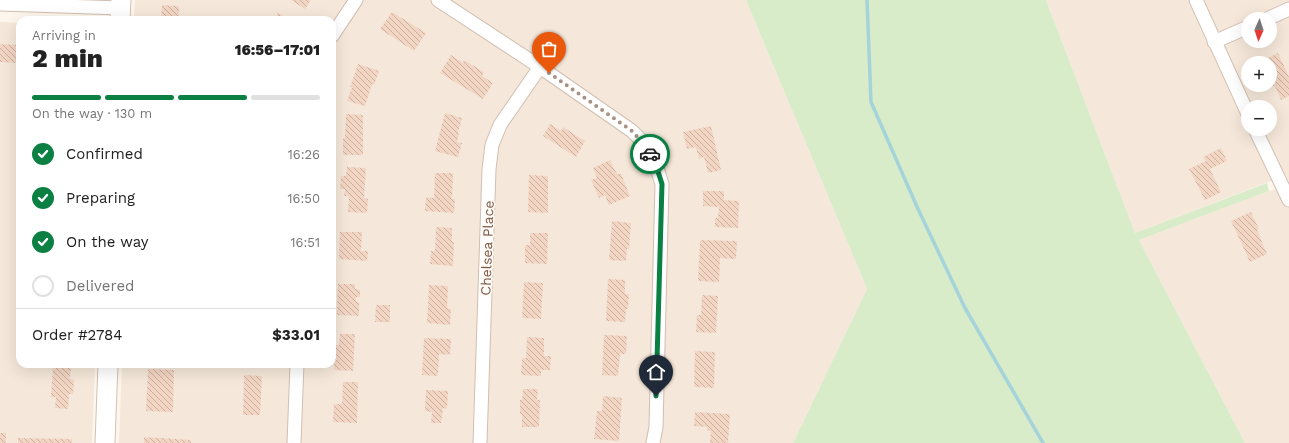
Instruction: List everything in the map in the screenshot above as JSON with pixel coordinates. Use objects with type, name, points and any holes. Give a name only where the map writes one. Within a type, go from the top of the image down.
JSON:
[{"type":"main road","points":[[105,443],[108,368]]},
{"type":"street","points":[[336,30],[356,0]]},
{"type":"street","points":[[438,0],[540,67],[632,131],[654,159],[662,184],[656,427],[653,443]]},
{"type":"street","points":[[1196,0],[1241,100]]},
{"type":"street","points":[[0,4],[121,9]]},
{"type":"street","points":[[1277,14],[1289,9]]},
{"type":"street","points":[[1214,42],[1241,30]]},
{"type":"street","name":"Chelsea Place","points":[[480,443],[489,169],[492,145],[500,125],[540,67]]},
{"type":"street","points":[[1258,136],[1289,200]]},
{"type":"street","points":[[294,443],[296,368]]},
{"type":"shaded area","points":[[135,0],[746,0],[867,289],[793,443],[119,443],[122,368],[336,368],[336,16],[134,16]]},
{"type":"shaded area","points":[[1046,0],[1289,0],[1289,182],[1286,175],[1135,233]]},
{"type":"shaded area","points":[[0,22],[16,23],[16,368],[95,368],[92,443],[0,443]]},
{"type":"shaded area","points":[[1289,185],[1289,443],[1245,443],[1139,240],[1269,191]]},
{"type":"green space","points":[[746,0],[1046,0],[1135,233],[1267,183],[1269,191],[1139,240],[1245,443],[793,443],[867,289]]},
{"type":"building","points":[[291,0],[311,0],[305,9]]},
{"type":"building","points":[[162,5],[179,6],[179,16],[161,16]]},
{"type":"building","points":[[392,12],[426,33],[414,51],[380,29]]},
{"type":"building","points":[[0,44],[16,45],[16,63],[0,62]]},
{"type":"building","points":[[1278,53],[1289,77],[1289,96],[1281,100],[1277,91],[1277,56],[1272,56]]},
{"type":"building","points":[[451,55],[463,63],[464,60],[484,72],[482,76],[493,83],[483,99],[440,73]]},
{"type":"building","points":[[358,64],[379,71],[374,85],[372,84],[365,106],[347,101]]},
{"type":"building","points":[[445,113],[462,118],[457,142],[462,143],[458,157],[435,151]]},
{"type":"building","points":[[346,114],[363,115],[363,155],[343,155],[343,138],[345,138]]},
{"type":"building","points":[[550,124],[561,131],[563,127],[585,141],[576,157],[543,136]]},
{"type":"building","points":[[711,126],[721,170],[708,173],[704,157],[699,159],[696,147],[687,149],[683,132]]},
{"type":"building","points":[[1221,148],[1227,161],[1210,169],[1221,192],[1205,200],[1189,169],[1206,161],[1203,157]]},
{"type":"building","points":[[610,160],[617,174],[621,174],[630,196],[609,205],[605,195],[599,198],[591,180],[597,178],[593,168]]},
{"type":"building","points":[[347,167],[366,168],[364,198],[368,199],[367,213],[348,212],[349,196],[344,196],[345,189],[340,189],[341,176],[346,176]]},
{"type":"building","points":[[435,173],[453,173],[452,199],[455,199],[454,213],[425,211],[426,197],[434,198]]},
{"type":"building","points":[[529,175],[548,176],[548,213],[528,212]]},
{"type":"building","points":[[703,191],[724,191],[724,200],[739,201],[738,228],[715,227],[715,218],[718,218],[719,207],[703,206]]},
{"type":"building","points":[[1251,212],[1259,229],[1257,230],[1267,254],[1250,262],[1231,221]]},
{"type":"building","points":[[612,221],[631,223],[629,249],[627,249],[626,261],[609,260]]},
{"type":"building","points":[[436,227],[452,228],[452,242],[454,242],[453,266],[430,264],[431,251],[435,251]]},
{"type":"building","points":[[340,232],[362,232],[361,251],[368,251],[367,261],[339,259]]},
{"type":"building","points":[[530,233],[548,233],[547,264],[525,263],[525,245],[530,245]]},
{"type":"building","points":[[700,240],[737,241],[736,259],[720,258],[719,282],[698,281]]},
{"type":"building","points":[[608,279],[625,280],[625,294],[629,294],[625,322],[606,321]]},
{"type":"building","points":[[524,282],[543,283],[541,319],[522,318]]},
{"type":"building","points":[[338,284],[355,284],[355,289],[360,290],[360,297],[356,297],[356,302],[359,302],[359,316],[337,315]]},
{"type":"building","points":[[429,285],[448,286],[447,308],[451,309],[450,325],[427,323]]},
{"type":"building","points":[[702,295],[718,296],[716,333],[696,332],[697,315],[701,315]]},
{"type":"building","points":[[376,305],[390,305],[390,322],[375,322]]},
{"type":"building","points":[[340,334],[355,334],[353,371],[334,370],[334,368],[336,368],[336,345],[339,345]]},
{"type":"building","points":[[604,335],[627,336],[626,354],[620,354],[618,376],[602,375]]},
{"type":"building","points":[[527,337],[544,338],[544,356],[551,356],[550,370],[541,370],[541,376],[521,375],[522,358],[526,358]]},
{"type":"building","points":[[424,338],[451,339],[450,355],[439,354],[438,376],[422,375]]},
{"type":"building","points":[[695,351],[715,352],[714,388],[694,387]]},
{"type":"building","points":[[53,368],[71,368],[70,379],[74,380],[73,394],[69,394],[68,409],[55,408],[56,397],[51,397]]},
{"type":"building","points":[[148,369],[174,370],[173,412],[146,411]]},
{"type":"building","points":[[244,375],[262,376],[260,415],[243,415]]},
{"type":"building","points":[[343,382],[358,382],[357,423],[333,422],[334,404],[342,404]]},
{"type":"building","points":[[523,389],[538,389],[537,400],[540,400],[539,427],[522,427],[520,400],[522,400]]},
{"type":"building","points":[[426,390],[448,391],[447,409],[443,408],[441,423],[431,423],[432,412],[425,411]]},
{"type":"building","points":[[603,396],[622,398],[619,441],[594,439],[597,411],[602,411]]},
{"type":"building","points":[[695,412],[730,414],[728,443],[710,443],[711,431],[707,431],[707,427],[694,426]]},
{"type":"building","points":[[0,433],[6,433],[6,443],[0,443]]},
{"type":"building","points":[[144,437],[191,440],[191,443],[144,443]]},
{"type":"building","points":[[18,438],[72,439],[72,443],[18,443]]},
{"type":"waterway","points":[[867,0],[871,102],[918,209],[965,308],[1043,443]]},
{"type":"way so far","points":[[549,73],[632,131],[650,154]]},
{"type":"route","points":[[650,154],[654,159],[662,184],[656,396]]}]
